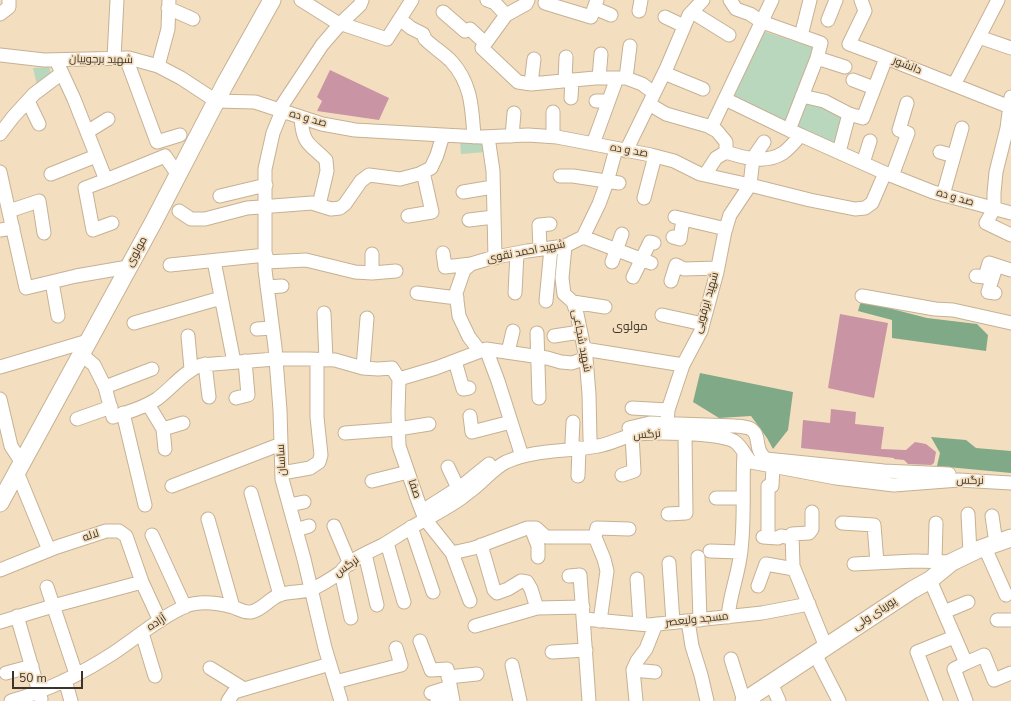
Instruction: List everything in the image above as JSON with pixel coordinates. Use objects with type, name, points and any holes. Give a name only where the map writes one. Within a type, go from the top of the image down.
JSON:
[{"type":"main road","name":"مولوی","points":[[0,504],[178,175],[216,101],[272,0]]},
{"type":"main road","name":"پوریای ولی","points":[[744,701],[912,590],[930,580],[952,562],[991,545]]},
{"type":"street","points":[[1,20],[9,7],[9,0]]},
{"type":"street","points":[[117,0],[120,58],[157,142],[180,135]]},
{"type":"street","points":[[300,0],[341,24],[387,39],[412,0]]},
{"type":"street","name":"ساسان","points":[[341,701],[330,664],[312,589],[309,552],[303,528],[289,505],[282,479],[276,359],[267,287],[265,169],[273,133],[280,111],[322,45],[360,5],[362,0]]},
{"type":"street","points":[[490,0],[496,3],[506,15]]},
{"type":"street","points":[[484,45],[506,15],[526,4],[528,0]]},
{"type":"street","points":[[646,261],[583,237],[599,204],[613,182],[621,150],[651,99],[684,26],[692,12],[703,0]]},
{"type":"street","points":[[730,0],[736,9],[750,14],[762,22],[821,43],[817,58],[789,130]]},
{"type":"street","points":[[711,128],[772,0]]},
{"type":"street","points":[[801,36],[810,0]]},
{"type":"street","points":[[828,21],[836,0]]},
{"type":"street","name":"دانشور","points":[[861,0],[865,11],[849,44],[954,85],[1010,102],[1007,128],[996,172],[994,209],[986,223],[1011,235]]},
{"type":"street","points":[[954,85],[998,0]]},
{"type":"street","points":[[545,3],[594,9],[611,15]]},
{"type":"street","points":[[168,4],[193,19]]},
{"type":"street","points":[[158,66],[168,29],[168,4]]},
{"type":"street","points":[[443,12],[465,31],[470,29],[518,82],[531,84],[568,80],[621,78],[642,84],[651,99],[666,114],[717,131],[726,142],[726,152]]},
{"type":"street","points":[[692,12],[729,35]]},
{"type":"street","points":[[666,17],[684,26]]},
{"type":"street","points":[[400,19],[411,28],[423,34],[424,39],[451,62],[467,85],[472,105],[474,137]]},
{"type":"street","points":[[979,37],[1011,48]]},
{"type":"street","points":[[593,144],[602,101],[621,78],[630,46]]},
{"type":"street","points":[[599,78],[601,54]]},
{"type":"street","name":"شهید برجوییان","points":[[0,55],[44,60],[120,58],[158,66],[181,78],[216,101]]},
{"type":"street","points":[[566,57],[571,98]]},
{"type":"street","points":[[817,58],[845,67]]},
{"type":"street","points":[[802,96],[824,101],[849,114],[863,118],[886,58]]},
{"type":"street","points":[[531,84],[534,59]]},
{"type":"street","points":[[56,60],[106,180]]},
{"type":"street","points":[[0,134],[34,94],[62,73]]},
{"type":"street","points":[[664,73],[703,88]]},
{"type":"street","points":[[853,80],[874,88]]},
{"type":"street","points":[[725,99],[789,130],[889,174],[908,133],[899,130],[907,103]]},
{"type":"street","points":[[28,101],[39,124]]},
{"type":"street","name":"صد و ده","points":[[216,101],[255,102],[322,124],[355,130],[474,137],[528,135],[554,136],[655,156],[674,161],[686,168],[705,175],[855,209],[865,208],[872,203],[889,174],[943,195],[1011,213]]},
{"type":"street","points":[[553,112],[554,136]]},
{"type":"street","points":[[512,136],[514,113]]},
{"type":"street","points":[[839,152],[849,114]]},
{"type":"street","points":[[301,118],[302,132],[306,141],[326,160],[331,169],[327,171],[319,205]]},
{"type":"street","points":[[87,132],[108,119]]},
{"type":"street","points":[[943,195],[962,128]]},
{"type":"street","points":[[179,211],[191,219],[205,219],[247,208],[312,203],[331,209],[340,208],[345,204],[361,181],[369,175],[400,179],[419,174],[431,168],[443,135]]},
{"type":"street","points":[[705,175],[716,158],[726,152],[744,157],[767,160],[784,152],[801,135]]},
{"type":"street","points":[[488,137],[493,187],[495,258]]},
{"type":"street","points":[[864,163],[870,141]]},
{"type":"street","points":[[750,185],[753,158],[764,142]]},
{"type":"street","points":[[940,152],[954,156]]},
{"type":"street","points":[[51,174],[96,156]]},
{"type":"street","points":[[112,223],[93,230],[85,188],[165,156],[178,175]]},
{"type":"street","points":[[644,198],[655,156]]},
{"type":"street","points":[[0,172],[9,211],[6,229],[26,288],[76,276],[128,267]]},
{"type":"street","points":[[408,216],[432,212],[423,172]]},
{"type":"street","points":[[560,176],[573,176],[613,182]]},
{"type":"street","points":[[220,196],[266,185]]},
{"type":"street","name":"شهید ابرقویی","points":[[667,424],[668,410],[683,364],[701,331],[718,268],[730,214],[750,185]]},
{"type":"street","points":[[463,192],[493,187]]},
{"type":"street","points":[[9,211],[39,201],[44,232]]},
{"type":"street","points":[[469,220],[494,217]]},
{"type":"street","points":[[673,237],[680,239],[679,218],[726,228]]},
{"type":"street","points":[[546,301],[546,249],[539,225],[550,224]]},
{"type":"street","points":[[612,262],[622,234]]},
{"type":"street","name":"شهید احمد نقوی","points":[[444,253],[445,267],[471,264],[517,253],[565,246],[583,237]]},
{"type":"street","points":[[633,277],[646,261],[650,242],[654,243]]},
{"type":"street","name":"شهید شجاعی","points":[[565,246],[562,278],[564,294],[573,302],[585,353],[589,394],[590,439]]},
{"type":"street","points":[[515,293],[517,253]]},
{"type":"street","points":[[372,254],[372,273]]},
{"type":"street","points":[[170,265],[214,261],[266,259],[306,260],[355,272],[372,273],[396,271]]},
{"type":"street","points":[[214,261],[221,298],[248,396],[236,398]]},
{"type":"street","points":[[471,264],[464,270],[456,293],[459,316],[469,337],[483,350],[511,422],[520,450]]},
{"type":"street","points":[[993,264],[1011,270]]},
{"type":"street","points":[[976,276],[985,277],[993,264]]},
{"type":"street","points":[[993,264],[988,292],[995,293]]},
{"type":"street","points":[[671,281],[676,265],[684,269],[718,268]]},
{"type":"street","points":[[52,282],[58,316]]},
{"type":"street","points":[[267,287],[282,286]]},
{"type":"street","points":[[417,293],[457,298]]},
{"type":"street","points":[[862,296],[935,309],[953,310],[1011,323]]},
{"type":"street","points":[[134,323],[221,298]]},
{"type":"street","points":[[573,302],[605,307]]},
{"type":"street","points":[[282,473],[310,468],[319,462],[321,455],[317,418],[324,313]]},
{"type":"street","points":[[662,315],[703,324]]},
{"type":"street","points":[[363,368],[366,318]]},
{"type":"street","points":[[257,330],[272,328]]},
{"type":"street","points":[[508,352],[513,332]]},
{"type":"street","points":[[537,332],[538,398]]},
{"type":"street","points":[[554,336],[580,332]]},
{"type":"street","points":[[188,336],[191,369]]},
{"type":"street","points":[[0,367],[85,348],[116,412],[145,506]]},
{"type":"street","points":[[77,419],[116,412],[148,404],[156,400],[191,369],[201,364],[276,359],[335,360],[363,368],[395,374],[455,361],[483,350],[537,356],[572,364],[585,353],[683,364]]},
{"type":"street","points":[[455,361],[463,389],[469,388]]},
{"type":"street","points":[[205,364],[209,397]]},
{"type":"street","points":[[105,387],[152,369]]},
{"type":"street","name":"صفا","points":[[395,374],[399,446],[424,515],[452,553],[470,601]]},
{"type":"street","points":[[0,399],[5,447],[20,468],[49,550]]},
{"type":"street","points":[[148,404],[163,429],[165,449]]},
{"type":"street","points":[[632,408],[668,410]]},
{"type":"street","points":[[470,416],[472,432],[511,422]]},
{"type":"street","points":[[573,422],[578,476]]},
{"type":"street","points":[[163,429],[183,423]]},
{"type":"street","name":"نرگس","points":[[424,515],[462,498],[493,471],[505,463],[522,456],[575,445],[590,439],[650,423],[735,426],[748,428],[754,432],[758,440],[758,450],[766,459],[912,473],[1011,477]]},
{"type":"street","points":[[345,433],[429,424]]},
{"type":"street","name":"نرگس","points":[[312,589],[365,554],[411,527],[493,461],[520,450],[537,446],[597,446],[632,435],[651,433],[715,436],[734,441],[740,446],[751,462],[836,478],[894,485],[959,480],[1011,483]]},
{"type":"street","points":[[668,514],[686,513],[685,434]]},
{"type":"street","points":[[622,474],[634,471],[632,435]]},
{"type":"street","points":[[172,486],[281,444]]},
{"type":"street","points":[[728,617],[729,600],[741,552],[744,453]]},
{"type":"street","points":[[448,467],[458,488]]},
{"type":"street","points":[[773,467],[772,486],[768,486],[765,537],[778,538],[781,536],[792,538]]},
{"type":"street","points":[[372,481],[408,472]]},
{"type":"street","points":[[251,493],[280,595]]},
{"type":"street","points":[[716,498],[743,498]]},
{"type":"street","points":[[289,505],[304,502]]},
{"type":"street","points":[[812,512],[812,529],[809,533],[792,534],[793,566],[809,604],[821,650],[839,701]]},
{"type":"street","points":[[968,514],[991,545]]},
{"type":"street","points":[[992,516],[991,545],[1006,595]]},
{"type":"street","points":[[208,519],[233,607]]},
{"type":"street","points":[[842,523],[874,525],[877,562]]},
{"type":"street","points":[[935,561],[936,523]]},
{"type":"street","points":[[334,526],[345,568],[351,618]]},
{"type":"street","points":[[411,527],[433,592]]},
{"type":"street","points":[[452,553],[481,545],[527,528],[536,528],[546,537],[594,537]]},
{"type":"street","points":[[531,528],[538,546],[538,557]]},
{"type":"street","points":[[600,621],[606,571],[604,559],[594,537],[597,528],[629,529]]},
{"type":"street","name":"لاله","points":[[0,570],[49,550],[106,531],[119,531],[126,536],[142,582],[160,620]]},
{"type":"street","points":[[152,535],[185,607]]},
{"type":"street","points":[[386,543],[404,602]]},
{"type":"street","points":[[481,545],[494,590],[497,593],[508,589],[521,580],[526,582],[531,589],[536,608]]},
{"type":"street","points":[[708,701],[692,646],[694,620],[704,554],[741,552]]},
{"type":"street","points":[[365,554],[376,605]]},
{"type":"street","points":[[854,564],[877,562],[952,562]]},
{"type":"street","points":[[669,563],[673,622]]},
{"type":"street","points":[[758,586],[766,564],[794,569]]},
{"type":"street","points":[[569,576],[580,575],[589,701]]},
{"type":"street","points":[[637,579],[640,624]]},
{"type":"street","points":[[930,580],[966,663]]},
{"type":"street","points":[[0,622],[142,582]]},
{"type":"street","points":[[47,587],[70,677],[71,701]]},
{"type":"street","name":"آزاده","points":[[11,701],[40,697],[70,677],[112,654],[160,620],[197,602],[233,607],[242,611],[251,612],[280,595],[312,589]]},
{"type":"street","points":[[944,612],[968,602]]},
{"type":"street","name":"مسجد ولیعصر","points":[[475,626],[536,608],[583,613],[600,621],[656,624],[762,613],[809,604]]},
{"type":"street","points":[[17,616],[40,697]]},
{"type":"street","points":[[997,620],[1011,620]]},
{"type":"street","points":[[636,701],[633,670],[637,661],[646,649],[656,624]]},
{"type":"street","points":[[142,633],[155,676]]},
{"type":"street","points":[[936,701],[917,652],[954,637]]},
{"type":"street","points":[[420,641],[431,670],[447,669],[451,690]]},
{"type":"street","points":[[335,682],[401,665],[396,648]]},
{"type":"street","points":[[552,652],[586,650]]},
{"type":"street","points":[[966,701],[954,669],[984,653],[994,680],[1011,673]]},
{"type":"street","points":[[731,659],[744,701]]},
{"type":"street","points":[[228,701],[234,692],[330,664]]},
{"type":"street","points":[[512,665],[520,701]]},
{"type":"street","points":[[6,673],[32,666]]},
{"type":"street","points":[[210,668],[244,689]]},
{"type":"street","points":[[633,670],[655,672]]},
{"type":"street","points":[[434,697],[451,690],[476,674]]},
{"type":"street","points":[[771,683],[779,701]]},
{"type":"green space","points":[[763,31],[814,48],[795,96],[845,117],[834,145],[733,99]]},
{"type":"green space","points":[[49,67],[52,76],[37,85],[33,68]]},
{"type":"green space","points":[[485,140],[486,152],[461,154],[460,141]]},
{"type":"green space","points":[[861,301],[927,318],[977,324],[988,335],[986,351],[892,338],[892,320],[858,311]]},
{"type":"green space","points":[[700,373],[793,392],[788,430],[773,449],[751,416],[719,418],[693,402]]},
{"type":"green space","points":[[931,437],[966,440],[976,448],[1011,451],[1011,473],[937,466],[940,453]]},
{"type":"building","points":[[330,70],[389,98],[379,120],[317,111],[322,101],[317,97]]},
{"type":"building","points":[[840,314],[888,323],[874,398],[828,388]]},
{"type":"building","points":[[831,409],[856,412],[855,424],[884,427],[881,449],[906,450],[915,442],[926,444],[936,452],[934,463],[931,465],[908,464],[904,460],[894,458],[801,448],[803,420],[830,423]]},
{"type":"district","name":"مولوی","points":[[630,327]]}]
